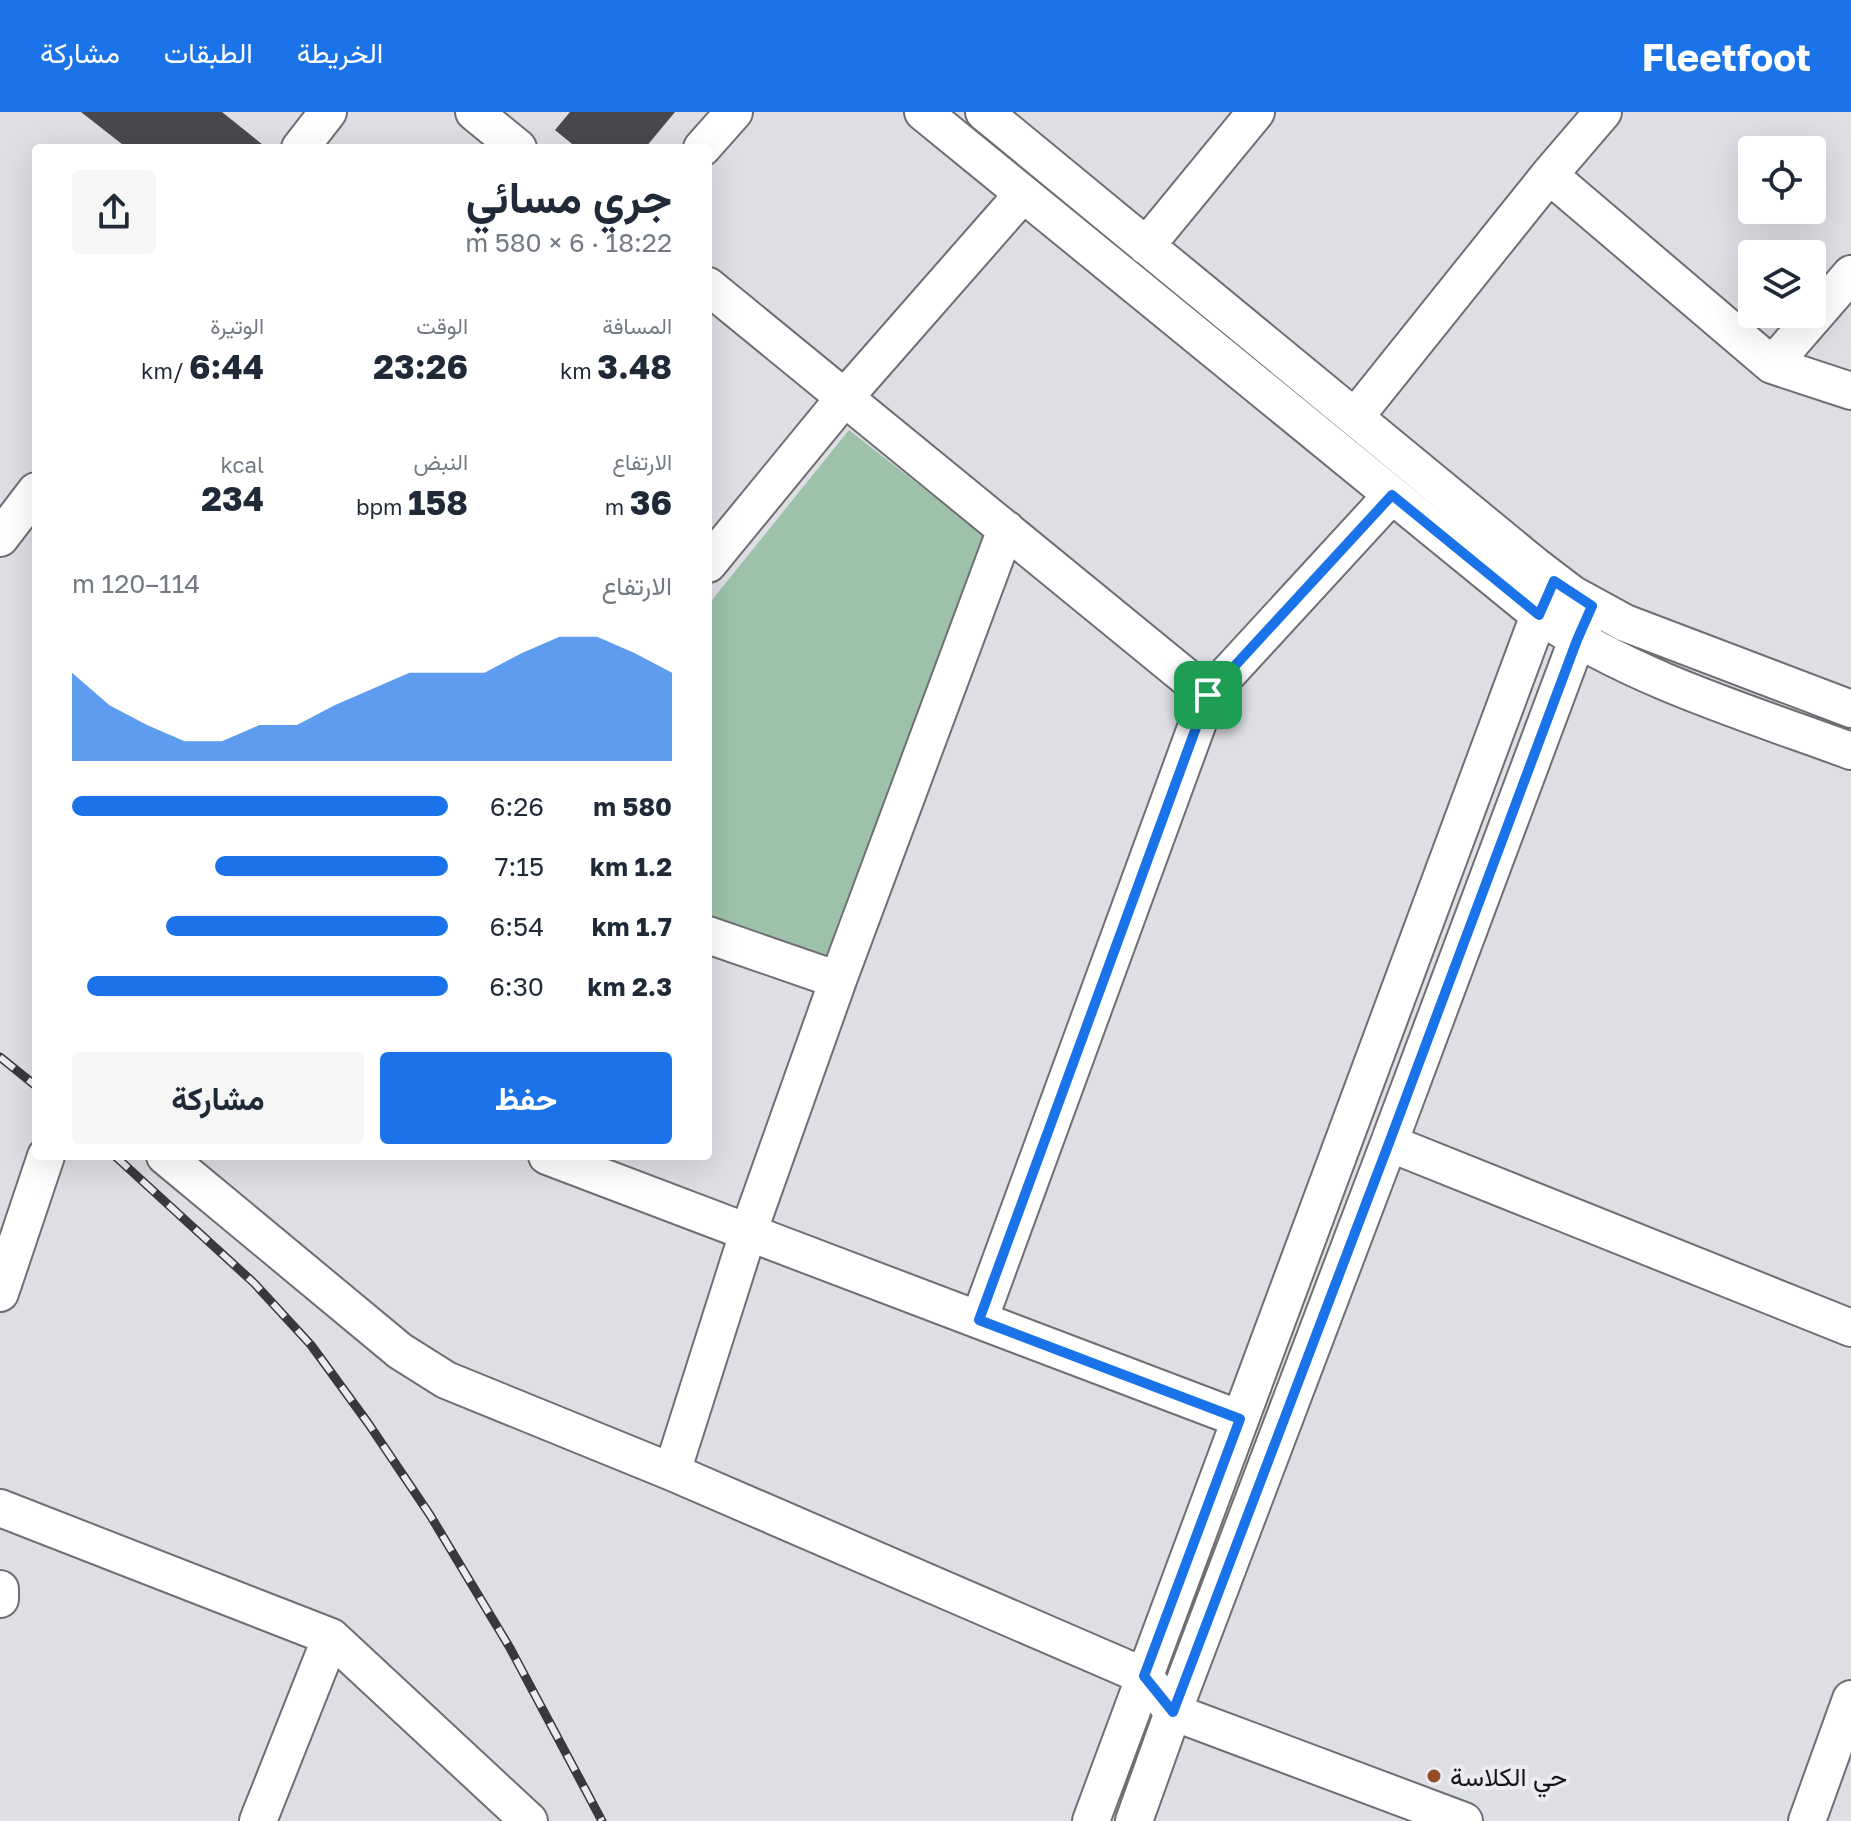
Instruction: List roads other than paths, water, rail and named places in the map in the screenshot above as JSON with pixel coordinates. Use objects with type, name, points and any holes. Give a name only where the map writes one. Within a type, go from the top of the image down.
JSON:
[{"type":"street","points":[[303,144],[328,112]]},
{"type":"street","points":[[474,112],[513,144]]},
{"type":"street","points":[[706,144],[734,112]]},
{"type":"street","points":[[923,112],[1539,615],[1577,640],[1659,680],[1851,751]]},
{"type":"street","points":[[984,112],[1554,581],[1625,623],[1851,709]]},
{"type":"street","points":[[1146,246],[1256,112]]},
{"type":"street","points":[[1355,417],[1603,112]]},
{"type":"street","points":[[1549,175],[1772,365],[1851,391]]},
{"type":"street","points":[[712,559],[845,397],[1023,194]]},
{"type":"street","points":[[1772,365],[1851,274]]},
{"type":"street","points":[[712,289],[1208,695]]},
{"type":"street","points":[[0,538],[20,493]]},
{"type":"street","points":[[979,1320],[1208,695],[1392,495]]},
{"type":"street","points":[[672,1472],[748,1233],[838,980],[1006,529]]},
{"type":"street","points":[[1091,1821],[1554,581]]},
{"type":"street","points":[[1134,1821],[1592,606]]},
{"type":"street","points":[[712,936],[838,980]]},
{"type":"street","points":[[1389,1143],[1851,1328]]},
{"type":"street","points":[[2,1280],[45,1160]]},
{"type":"street","points":[[170,1160],[400,1351],[446,1380],[672,1472],[1144,1676],[1173,1712],[1464,1821]]},
{"type":"street","points":[[557,1160],[1240,1419]]},
{"type":"street","points":[[0,1508],[331,1637],[529,1821]]},
{"type":"street","points":[[0,1589],[0,1599]]},
{"type":"street","points":[[258,1821],[331,1637]]},
{"type":"street","points":[[1807,1821],[1851,1699]]},
{"type":"railway","points":[[0,1057],[32,1083]]},
{"type":"railway","points":[[119,1160],[254,1283],[311,1345],[368,1423],[430,1515],[510,1648],[602,1821]]},
{"type":"place","name":"حي الكلاسة","points":[[1434,1776]]}]
